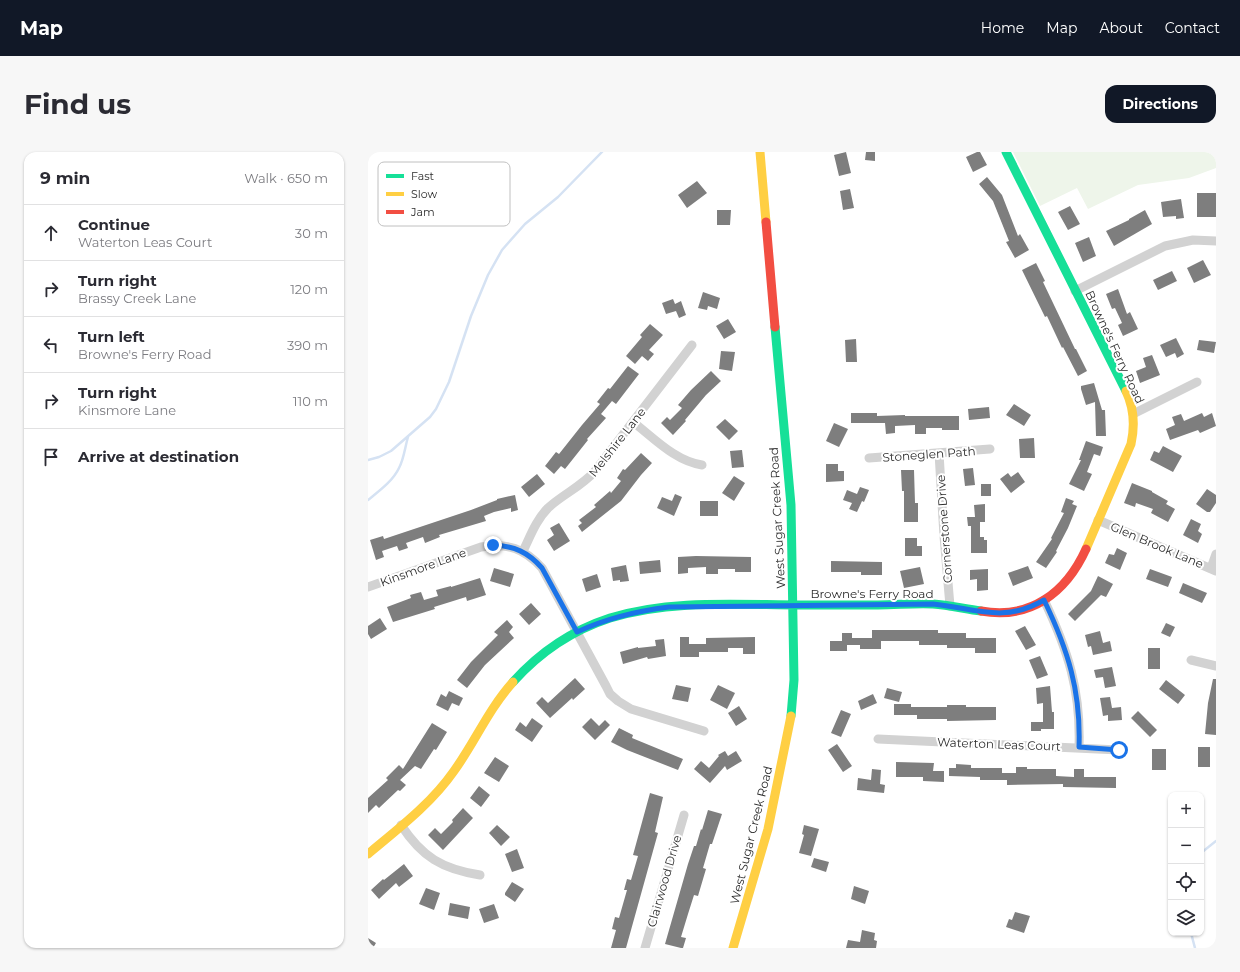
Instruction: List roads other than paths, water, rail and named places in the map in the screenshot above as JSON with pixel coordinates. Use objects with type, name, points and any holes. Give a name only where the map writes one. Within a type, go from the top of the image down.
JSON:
[{"type":"street","name":"West Sugar Creek Road","points":[[733,948],[768,829],[791,717],[794,680],[794,605],[791,505],[760,152]]},
{"type":"street","name":"Browne's Ferry Road","points":[[368,854],[427,803],[450,777],[487,716],[511,684],[543,654],[577,632],[610,618],[649,609],[669,607],[794,605],[933,604],[977,612],[1000,614],[1028,608],[1044,600],[1061,587],[1072,575],[1080,561],[1131,444],[1134,432],[1133,414],[1129,398],[1006,152]]},
{"type":"street","points":[[1075,291],[1165,246],[1193,240],[1216,241]]},
{"type":"street","name":"Melshire Lane","points":[[522,551],[540,518],[549,508],[588,479],[692,345]]},
{"type":"street","points":[[1133,414],[1197,382]]},
{"type":"street","points":[[633,422],[676,455],[686,461],[702,465]]},
{"type":"street","name":"Stoneglen Path","points":[[868,458],[990,449]]},
{"type":"street","name":"Cornerstone Drive","points":[[939,453],[950,606]]},
{"type":"street","name":"Glen Brook Lane","points":[[1098,520],[1213,569]]},
{"type":"street","name":"Kinsmore Lane","points":[[368,587],[481,547],[493,545],[506,546],[522,551],[531,556],[542,568],[610,694],[631,709],[704,731]]},
{"type":"street","points":[[1213,569],[1216,554]]},
{"type":"street","points":[[1044,600],[1058,631],[1073,675],[1078,707],[1079,747]]},
{"type":"street","points":[[1191,660],[1216,666]]},
{"type":"street","name":"Waterton Leas Court","points":[[878,739],[1119,750]]},
{"type":"street","name":"Clairwood Drive","points":[[645,948],[684,815]]},
{"type":"street","points":[[401,825],[418,848],[434,860],[454,870],[480,875]]},
{"type":"waterway","points":[[368,460],[379,457],[391,451],[430,417],[436,409],[449,382],[471,316],[488,275],[502,250],[525,224],[558,197],[602,152]]},
{"type":"waterway","points":[[368,500],[385,486],[396,473],[401,464],[408,437]]},
{"type":"waterway","points":[[1204,851],[1216,841]]},
{"type":"waterway","points":[[1192,936],[1195,948]]}]
